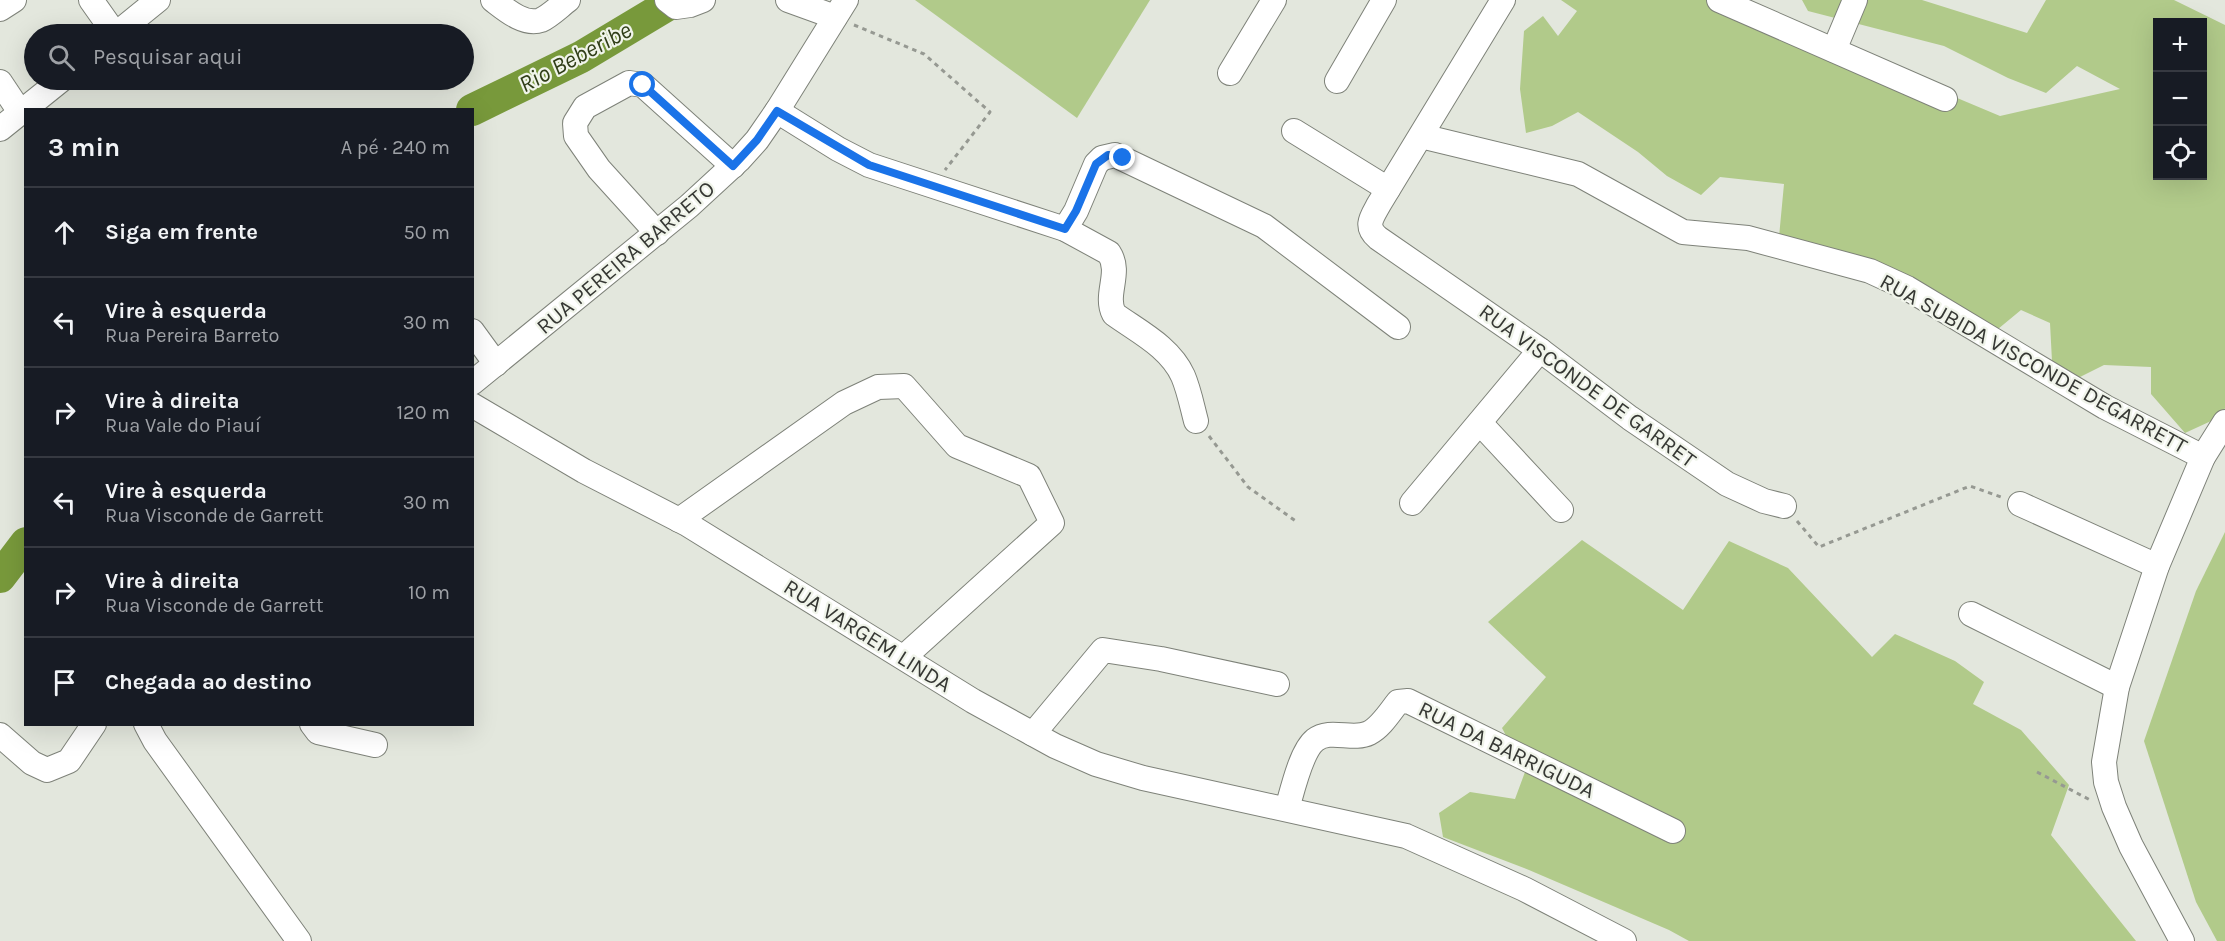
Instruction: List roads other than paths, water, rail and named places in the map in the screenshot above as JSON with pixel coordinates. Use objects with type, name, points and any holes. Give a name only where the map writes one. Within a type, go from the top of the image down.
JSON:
[{"type":"street","points":[[0,9],[14,0]]},
{"type":"street","points":[[91,0],[108,24]]},
{"type":"street","points":[[128,24],[158,0]]},
{"type":"street","points":[[507,4],[521,18],[540,20],[568,0]]},
{"type":"street","points":[[670,3],[690,5],[703,0]]},
{"type":"street","points":[[788,0],[840,8]]},
{"type":"street","points":[[1230,73],[1274,0]]},
{"type":"street","points":[[1337,81],[1384,0]]},
{"type":"street","points":[[1294,131],[1388,189],[1503,0]]},
{"type":"street","points":[[1719,0],[1945,99]]},
{"type":"street","points":[[1834,50],[1855,0]]},
{"type":"street","name":"RUA PEREIRA BARRETO","points":[[474,381],[657,232],[733,166],[757,140],[777,111],[840,8]]},
{"type":"street","points":[[0,82],[20,112]]},
{"type":"street","points":[[657,232],[599,169],[576,136],[575,123],[585,107],[629,83],[643,85],[733,166]]},
{"type":"street","points":[[25,108],[48,90]]},
{"type":"street","points":[[0,129],[24,109]]},
{"type":"street","points":[[777,111],[869,165],[1057,226],[1109,253],[1115,268],[1110,307],[1114,314],[1160,346],[1174,360],[1183,376],[1197,421]]},
{"type":"street","name":"RUA SUBIDA VISCONDE DEGARRETT","points":[[1421,136],[1578,174],[1683,232],[1748,238],[1870,272],[1907,288],[2105,407],[2203,457]]},
{"type":"street","points":[[1057,226],[1076,211],[1096,164],[1102,158],[1115,155],[1264,226],[1398,327]]},
{"type":"street","name":"RUA VISCONDE DE GARRET","points":[[1388,189],[1369,223],[1378,238],[1540,350],[1630,418],[1727,484],[1764,501],[1784,506]]},
{"type":"street","points":[[474,334],[496,364]]},
{"type":"street","points":[[1412,503],[1540,350]]},
{"type":"street","points":[[679,520],[844,403],[878,387],[904,386],[957,446],[1029,476],[1052,523],[904,657]]},
{"type":"street","name":"RUA VARGEM LINDA","points":[[474,406],[584,471],[679,520],[973,701],[1033,734],[1096,764],[1208,793],[1406,836],[1524,890],[1624,941]]},
{"type":"street","points":[[2182,941],[2131,846],[2114,807],[2106,782],[2104,762],[2117,687],[2157,566],[2203,457],[2225,422]]},
{"type":"street","points":[[1480,423],[1561,510]]},
{"type":"street","points":[[2020,504],[2157,566]]},
{"type":"street","points":[[1971,614],[2117,687]]},
{"type":"street","points":[[1033,734],[1102,650],[1161,659],[1277,684]]},
{"type":"street","name":"RUA DA BARRIGUDA","points":[[1287,809],[1304,757],[1314,741],[1327,735],[1368,734],[1378,726],[1398,702],[1407,700],[1673,831]]},
{"type":"street","points":[[0,735],[32,763],[47,770],[69,761],[93,726]]},
{"type":"street","points":[[147,726],[161,751],[299,941]]},
{"type":"street","points":[[314,726],[318,732],[375,745]]},
{"type":"waterway","name":"Rio Beberibe","points":[[474,109],[581,57],[676,0]]},
{"type":"waterway","name":"Rio Beberibe","points":[[0,577],[24,546]]}]
